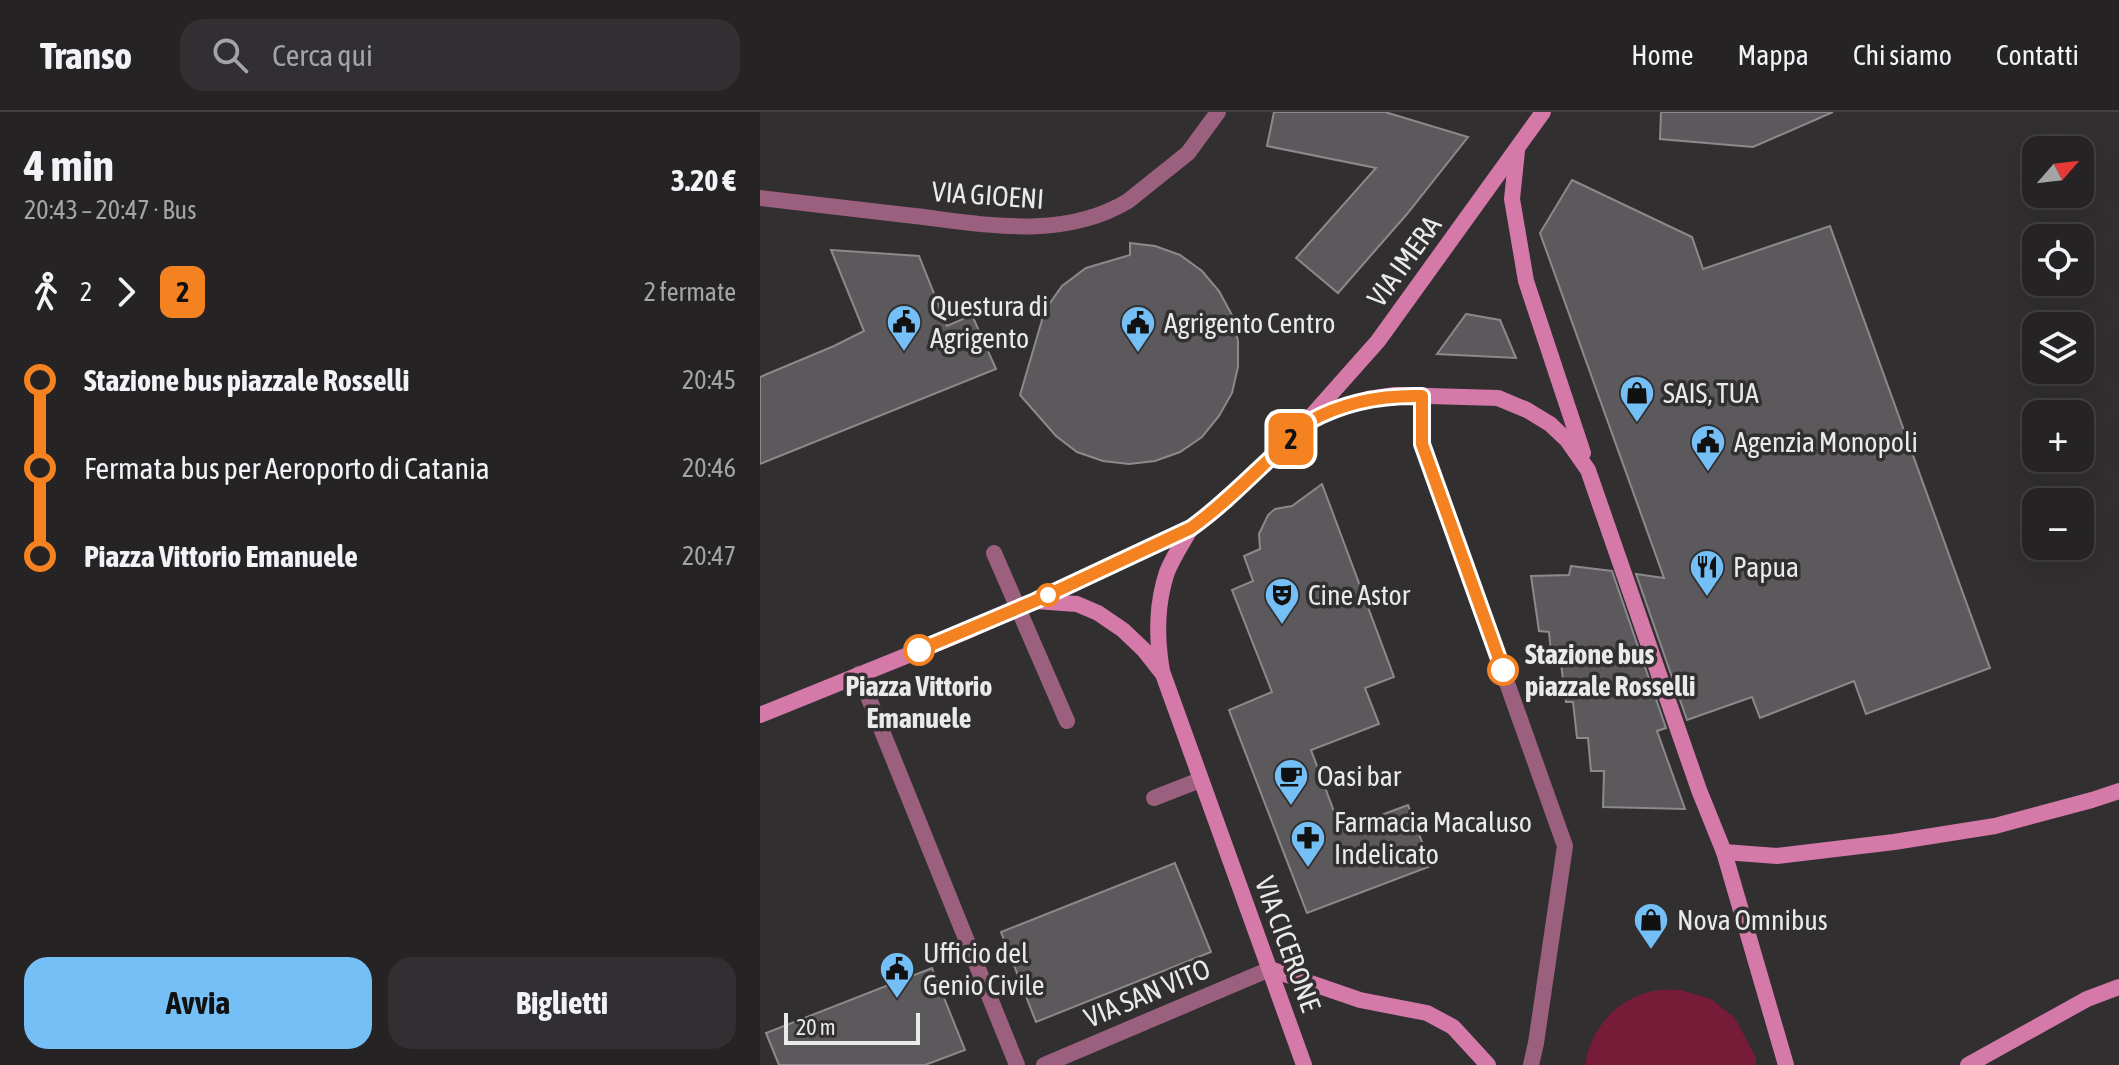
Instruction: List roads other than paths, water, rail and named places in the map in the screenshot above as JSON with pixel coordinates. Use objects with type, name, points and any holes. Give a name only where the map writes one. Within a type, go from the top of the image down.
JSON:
[{"type":"main road","name":"VIA IMERA","points":[[1191,528],[1213,512],[1307,422],[1378,341],[1543,112]]},
{"type":"main road","points":[[1518,148],[1512,199],[1526,281],[1588,470],[1699,790],[1724,852],[1786,1065]]},
{"type":"main road","points":[[1307,422],[1368,399],[1395,395],[1498,398],[1550,424],[1567,440],[1588,470]]},
{"type":"main road","points":[[760,715],[1017,609],[1191,528]]},
{"type":"main road","points":[[1191,528],[1168,570],[1160,600],[1157,634],[1163,674],[1200,780]]},
{"type":"main road","points":[[1035,601],[1077,604],[1098,613],[1144,650],[1163,674]]},
{"type":"main road","name":"VIA CICERONE","points":[[1200,780],[1304,1065]]},
{"type":"main road","points":[[1724,852],[1777,856],[1894,842],[1995,826],[2119,791]]},
{"type":"main road","points":[[1270,969],[1360,1000],[1427,1013],[1453,1027],[1488,1065]]},
{"type":"main road","points":[[1968,1065],[2087,999],[2119,987]]},
{"type":"street","name":"VIA GIOENI","points":[[760,198],[1005,226],[1050,227],[1087,219],[1128,201],[1188,153],[1216,113]]},
{"type":"street","points":[[1422,396],[1422,444],[1565,846],[1531,1065]]},
{"type":"street","points":[[994,553],[1067,721]]},
{"type":"street","points":[[859,674],[1017,1065]]},
{"type":"street","points":[[1154,798],[1200,780]]},
{"type":"street","name":"VIA SAN VITO","points":[[1044,1065],[1270,969]]},
{"type":"place","name":"Questura di Agrigento","points":[[904,353]]},
{"type":"place","name":"Agrigento Centro","points":[[1138,354]]},
{"type":"place","name":"SAIS, TUA","points":[[1637,424]]},
{"type":"place","name":"Agenzia Monopoli","points":[[1708,473]]},
{"type":"place","name":"Papua","points":[[1707,598]]},
{"type":"place","name":"Cine Astor","points":[[1282,626]]},
{"type":"place","name":"Piazza Vittorio Emanuele","points":[[919,650]]},
{"type":"place","name":"Stazione bus piazzale Rosselli","points":[[1503,670]]},
{"type":"place","name":"Oasi bar","points":[[1291,807]]},
{"type":"place","name":"Farmacia Macaluso Indelicato","points":[[1308,869]]},
{"type":"place","name":"Nova Omnibus","points":[[1651,951]]},
{"type":"place","name":"Ufficio del Genio Civile","points":[[897,1000]]}]
